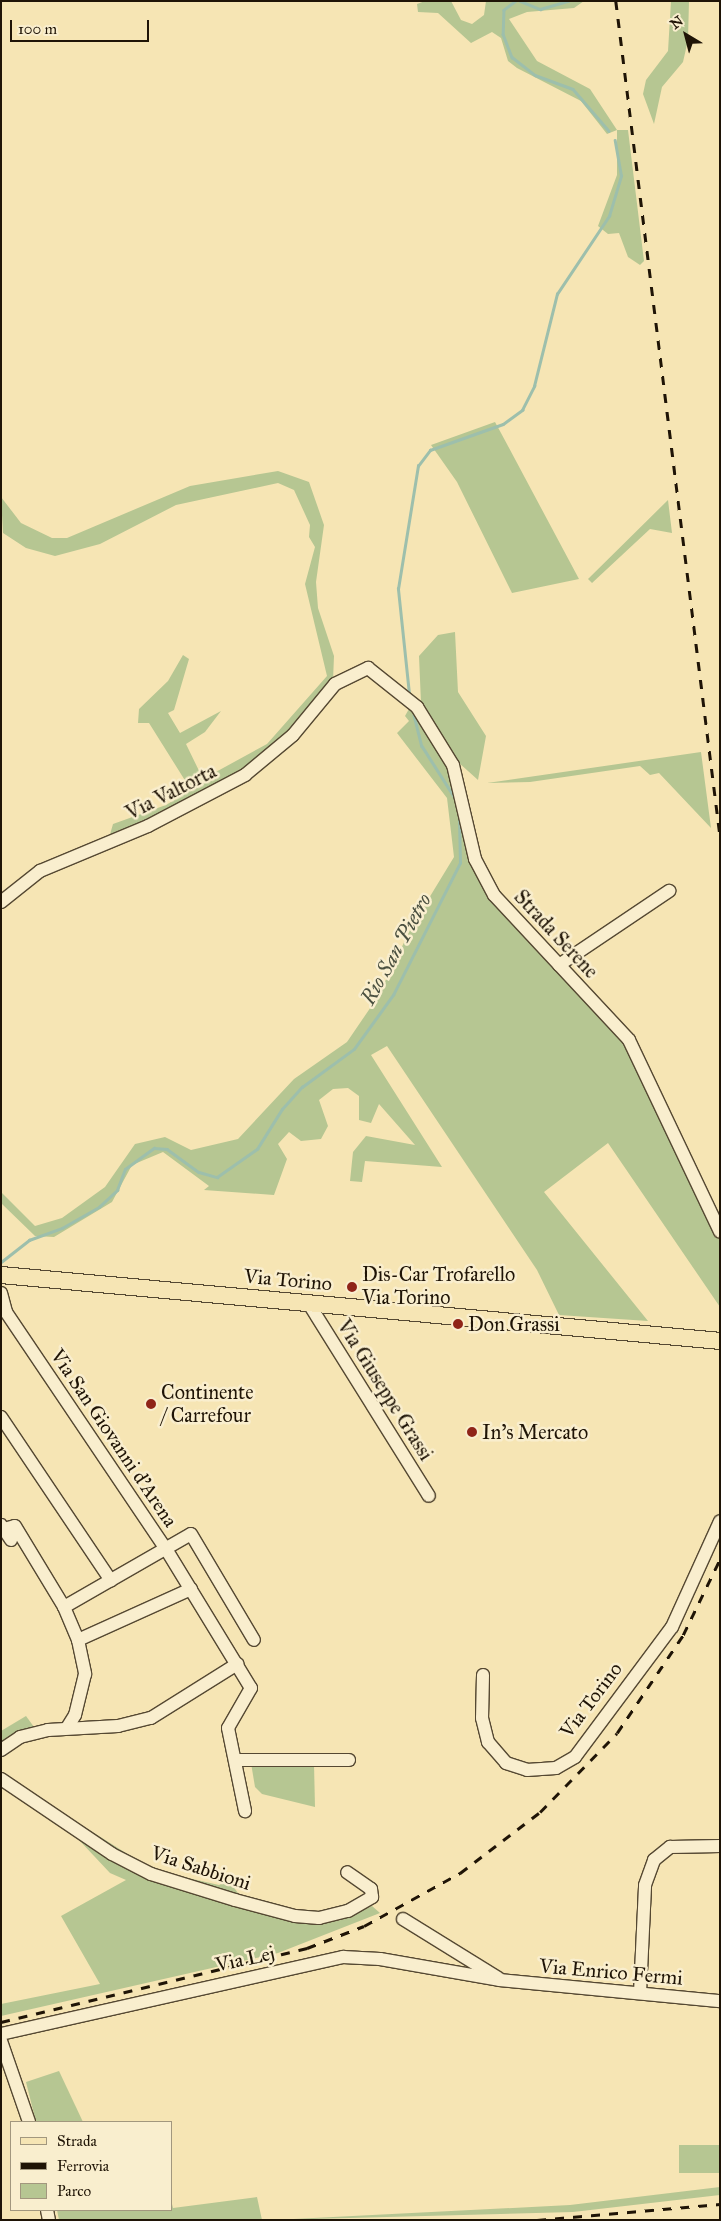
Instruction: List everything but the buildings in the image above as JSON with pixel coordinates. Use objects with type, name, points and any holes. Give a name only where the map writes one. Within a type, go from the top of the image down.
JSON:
[{"type":"main road","name":"Via Torino","points":[[1,1275],[720,1341]]},
{"type":"street","name":"Strada Serene","points":[[335,684],[368,668],[423,716],[453,765],[482,876],[506,911],[560,965],[638,1055],[720,1232]]},
{"type":"street","name":"Via Valtorta","points":[[1,902],[40,871],[148,826],[245,775],[293,735],[335,684]]},
{"type":"street","points":[[560,965],[670,892]]},
{"type":"street","name":"Via San Giovanni d'Arena","points":[[1,1293],[6,1312],[166,1549],[64,1607]]},
{"type":"street","name":"Via Giuseppe Grassi","points":[[309,1304],[429,1496]]},
{"type":"street","points":[[1,1417],[111,1581]]},
{"type":"street","name":"Via Torino","points":[[483,1675],[482,1718],[488,1742],[506,1763],[527,1770],[556,1768],[575,1757],[672,1627],[720,1521]]},
{"type":"street","points":[[2,1527],[15,1526],[64,1607],[78,1640],[86,1674],[75,1715],[67,1728]]},
{"type":"street","points":[[2,1527],[11,1540]]},
{"type":"street","points":[[245,1811],[228,1728],[252,1688],[166,1549],[191,1534],[254,1640]]},
{"type":"street","points":[[78,1640],[191,1589]]},
{"type":"street","points":[[1,1750],[20,1737],[67,1728],[118,1726],[151,1718],[237,1664]]},
{"type":"street","points":[[235,1760],[349,1760]]},
{"type":"street","name":"Via Sabbioni","points":[[1,1779],[112,1854],[151,1874],[235,1900],[295,1916],[319,1918],[341,1913],[372,1897],[371,1889],[347,1872]]},
{"type":"street","points":[[640,1993],[645,1884],[654,1860],[670,1847],[720,1846]]},
{"type":"street","points":[[403,1919],[500,1980]]},
{"type":"street","name":"Via Lej","points":[[1,2034],[343,1957],[380,1959],[500,1980]]},
{"type":"street","name":"Via Enrico Fermi","points":[[500,1980],[720,2001]]},
{"type":"street","points":[[1,2041],[29,2121]]},
{"type":"green space","points":[[425,1],[451,1],[461,20],[472,24],[484,15],[486,1],[584,1],[574,8],[527,12],[509,19],[537,61],[590,89],[617,130],[607,134],[581,101],[517,68],[508,61],[501,38],[492,32],[471,43],[438,13],[418,12],[417,4]]},
{"type":"green space","points":[[671,1],[689,1],[688,40],[683,62],[662,87],[654,124],[643,94],[646,80],[668,51]]},
{"type":"green space","points":[[617,130],[628,130],[644,261],[640,265],[628,257],[619,233],[608,234],[598,226],[617,175]]},
{"type":"green space","points":[[495,422],[579,579],[512,593],[457,482],[431,445]]},
{"type":"green space","points":[[278,471],[309,482],[324,525],[316,582],[318,608],[334,656],[333,681],[273,750],[167,813],[109,838],[113,824],[166,805],[191,790],[149,723],[138,723],[139,709],[168,681],[183,655],[189,659],[174,710],[168,713],[180,733],[221,711],[205,732],[186,744],[203,779],[267,744],[327,676],[305,584],[315,547],[309,537],[310,525],[294,490],[278,483],[176,505],[100,544],[55,556],[26,548],[3,533],[1,497],[21,523],[52,538],[67,538],[190,486]]},
{"type":"green space","points":[[668,500],[672,533],[650,529],[592,583],[588,579]]},
{"type":"green space","points":[[455,632],[458,692],[486,736],[478,780],[458,762],[421,703],[419,656],[438,635]]},
{"type":"green space","points":[[410,707],[448,768],[472,861],[627,1043],[720,1237],[720,1307],[608,1143],[544,1192],[648,1321],[559,1315],[537,1270],[387,1046],[371,1055],[442,1167],[365,1161],[362,1182],[350,1181],[353,1152],[366,1136],[415,1145],[379,1104],[371,1123],[359,1120],[359,1096],[348,1088],[333,1089],[319,1100],[328,1126],[321,1139],[301,1141],[289,1132],[278,1144],[287,1159],[274,1195],[204,1190],[209,1186],[163,1152],[132,1165],[112,1202],[54,1237],[35,1236],[1,1203],[1,1192],[35,1226],[62,1218],[105,1187],[135,1144],[165,1137],[191,1150],[238,1139],[294,1079],[347,1042],[377,998],[412,926],[454,857],[447,798],[397,733],[409,721],[405,716]]},
{"type":"green space","points":[[701,752],[711,828],[659,773],[650,775],[640,766],[530,782],[487,783]]},
{"type":"green space","points":[[26,1716],[34,1727],[1,1744],[1,1731]]},
{"type":"green space","points":[[251,1763],[314,1764],[315,1807],[262,1794],[255,1787]]},
{"type":"green space","points":[[41,1812],[110,1857],[318,1922],[341,1920],[372,1906],[380,1913],[278,1953],[1,2016],[1,2004],[100,1984],[61,1916],[126,1880],[110,1873],[79,1840]]},
{"type":"green space","points":[[83,1826],[153,1870],[219,1885],[229,1881],[241,1897],[152,1872],[78,1828]]},
{"type":"green space","points":[[59,2071],[83,2121],[36,2121],[26,2082]]},
{"type":"green space","points":[[679,2145],[720,2145],[720,2173],[679,2173]]},
{"type":"green space","points":[[720,2187],[720,2195],[573,2212],[274,2220],[570,2205]]},
{"type":"green space","points":[[257,2197],[262,2220],[59,2220],[57,2211],[172,2211],[172,2204],[173,2208]]},
{"type":"waterway","name":"Rio San Pietro","points":[[516,1],[504,10],[503,34],[512,57],[535,75],[573,89],[609,131]]},
{"type":"waterway","name":"Rio San Pietro","points":[[520,1],[540,9],[568,1]]},
{"type":"waterway","name":"Rio San Pietro","points":[[409,694],[398,589],[418,466],[430,450],[503,424],[522,410],[534,386],[557,294],[609,216],[621,176],[615,141]]},
{"type":"waterway","name":"Rio San Pietro","points":[[414,715],[422,746],[455,798]]},
{"type":"waterway","name":"Rio San Pietro","points":[[1,1262],[29,1240],[62,1228],[99,1207],[117,1190],[125,1169],[154,1148],[167,1149],[199,1172],[217,1177],[257,1149],[282,1109],[302,1087],[354,1049],[393,995],[460,863],[459,818]]},
{"type":"railway","points":[[616,1],[720,835]]},
{"type":"railway","points":[[1,2022],[307,1948],[364,1926],[460,1873],[540,1812],[617,1733],[683,1635],[720,1559]]},
{"type":"railway","points":[[537,2220],[720,2204]]},
{"type":"place","name":"Dis-Car Trofarello Via Torino","points":[[352,1287]]},
{"type":"place","name":"Don Grassi","points":[[458,1324]]},
{"type":"place","name":"Continente / Carrefour","points":[[151,1404]]},
{"type":"place","name":"In's Mercato","points":[[472,1432]]}]
